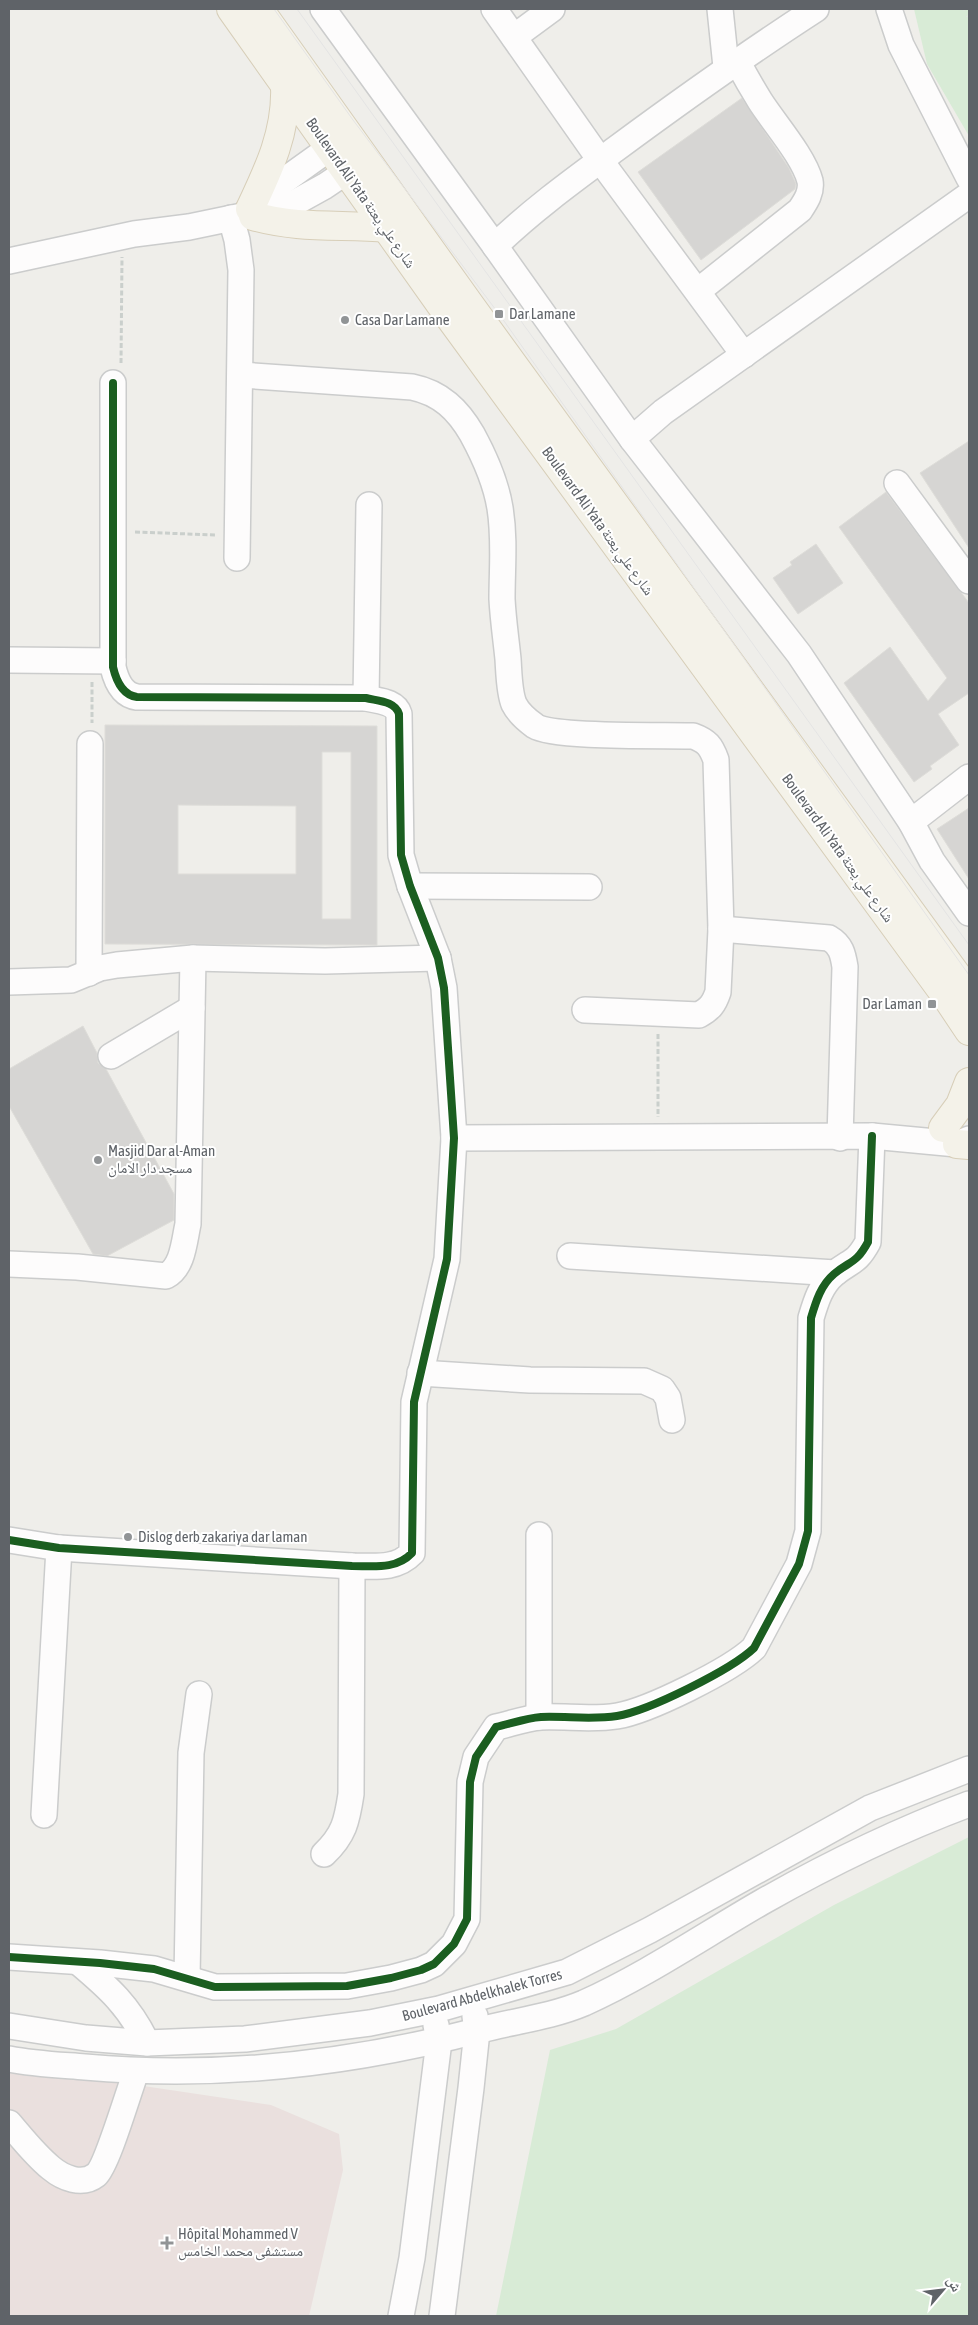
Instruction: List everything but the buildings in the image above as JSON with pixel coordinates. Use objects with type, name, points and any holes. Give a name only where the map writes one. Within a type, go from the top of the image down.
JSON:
[{"type":"main road","name":"Boulevard Ali Yata شارع علي يعتة","points":[[230,9],[286,86],[339,141]]},
{"type":"main road","name":"Boulevard Ali Yata شارع علي يعتة","points":[[259,9],[339,141],[356,165],[470,305],[969,992]]},
{"type":"main road","points":[[286,86],[286,104],[282,131],[267,173],[244,215],[294,225],[350,225],[387,228]]},
{"type":"main road","name":"Boulevard Ali Yata شارع علي يعتة","points":[[356,165],[387,228],[530,428],[946,994],[969,1031]]},
{"type":"main road","points":[[952,1139],[960,1105],[969,1082]]},
{"type":"street","points":[[323,9],[632,439],[798,654],[911,822],[932,861],[969,913]]},
{"type":"street","points":[[494,9],[600,160],[744,355]]},
{"type":"street","points":[[514,37],[552,9]]},
{"type":"street","points":[[698,291],[800,210],[809,195],[810,187],[809,179],[799,159],[760,100],[732,64],[720,9]]},
{"type":"street","points":[[495,246],[600,160],[732,64],[816,9]]},
{"type":"street","points":[[889,9],[901,45],[969,178]]},
{"type":"street","points":[[237,547],[242,270],[237,240],[244,215],[285,180],[339,141]]},
{"type":"street","points":[[9,261],[122,236],[244,215],[266,215],[287,207],[356,165]]},
{"type":"street","points":[[632,439],[663,412],[969,195]]},
{"type":"street","points":[[241,375],[361,383],[428,390],[449,404],[463,420],[481,453],[500,506],[504,538],[502,599],[509,677],[514,704],[536,726],[559,732],[693,736],[706,741],[712,748],[716,760],[721,929],[718,992],[709,1010],[699,1014],[585,1010]]},
{"type":"street","points":[[9,1540],[59,1548],[352,1566],[392,1566],[401,1562],[412,1553],[414,1402],[447,1260],[454,1138],[444,988],[438,958],[410,886],[401,855],[399,714],[393,704],[366,698],[132,697],[118,683],[102,661],[114,532],[113,383]]},
{"type":"street","points":[[897,484],[969,581]]},
{"type":"street","points":[[366,698],[369,504]]},
{"type":"street","points":[[9,660],[102,661]]},
{"type":"street","points":[[88,973],[90,744]]},
{"type":"street","points":[[911,822],[969,777]]},
{"type":"street","points":[[410,886],[589,887]]},
{"type":"street","points":[[721,929],[829,938],[836,942],[842,952],[845,967],[840,1138]]},
{"type":"street","points":[[9,982],[71,980],[116,965],[193,958],[325,961],[438,958]]},
{"type":"street","points":[[9,1264],[77,1267],[166,1276],[174,1272],[179,1261],[188,1224],[193,958]]},
{"type":"street","points":[[111,1056],[192,1008]]},
{"type":"street","points":[[454,1138],[840,1138],[872,1136],[952,1139],[969,1116]]},
{"type":"street","points":[[9,1957],[100,1963],[154,1969],[216,1987],[306,1988],[347,1986],[398,1976],[434,1964],[454,1944],[467,1919],[470,1782],[476,1757],[496,1727],[539,1717],[591,1719],[639,1711],[724,1669],[743,1658],[754,1648],[799,1564],[808,1531],[811,1318],[817,1297],[834,1274],[852,1264],[862,1254],[868,1242],[872,1136]]},
{"type":"street","points":[[570,1256],[834,1274]]},
{"type":"street","points":[[420,1373],[530,1380],[644,1381],[662,1389],[668,1398],[672,1420]]},
{"type":"street","points":[[539,1536],[539,1717]]},
{"type":"street","points":[[44,1815],[59,1548]]},
{"type":"street","points":[[324,1854],[337,1842],[341,1834],[347,1819],[351,1794],[352,1566]]},
{"type":"street","points":[[187,1978],[191,1753],[199,1694]]},
{"type":"street","name":"Boulevard Abdelkhalek Torres","points":[[9,2026],[86,2038],[147,2043],[255,2038],[370,2023],[473,2000],[567,1972],[642,1934],[870,1808],[969,1769]]},
{"type":"street","name":"Boulevard Abdelkhalek Torres","points":[[9,2059],[136,2072],[244,2071],[326,2061],[439,2041],[581,2004],[614,1988],[828,1865],[919,1822],[969,1804]]},
{"type":"street","points":[[78,1962],[122,2002],[136,2021],[147,2043]]},
{"type":"street","points":[[442,2316],[449,2273],[477,2031],[473,2000]]},
{"type":"street","points":[[401,2316],[412,2258],[439,2041],[434,2010]]},
{"type":"street","points":[[9,2123],[51,2168],[72,2180],[86,2180],[97,2174],[105,2159],[136,2072]]},
{"type":"path","points":[[113,383],[121,368],[122,236]]},
{"type":"path","points":[[114,532],[237,547]]},
{"type":"path","points":[[90,744],[102,661]]},
{"type":"path","points":[[658,1013],[658,1137]]},
{"type":"shaded area","name":"Hôpital Mohammed V مستشفى محمد الخامس","points":[[9,2066],[271,2105],[339,2134],[343,2170],[309,2316],[9,2316]]},
{"type":"green space","points":[[914,9],[969,9],[969,136],[927,64]]},
{"type":"green space","points":[[969,1837],[969,2316],[496,2316],[550,2050],[616,2029],[834,1905]]},
{"type":"tram line","points":[[274,9],[353,120],[499,314],[969,975]]},
{"type":"tram line","points":[[297,9],[969,945]]},
{"type":"railway","points":[[965,9],[969,18]]},
{"type":"cycle path","points":[[9,1540],[59,1548],[352,1566],[392,1565],[406,1558],[412,1553],[414,1402],[447,1259],[454,1138],[444,988],[438,958],[410,886],[401,855],[399,714],[394,706],[390,704],[366,698],[137,697],[127,693],[120,686],[113,667],[113,383]]},
{"type":"cycle path","points":[[9,1957],[100,1963],[154,1969],[215,1987],[347,1986],[391,1978],[421,1970],[434,1964],[454,1944],[467,1919],[470,1782],[476,1757],[496,1727],[541,1717],[598,1718],[631,1713],[709,1678],[754,1648],[799,1564],[808,1531],[811,1318],[822,1288],[829,1278],[856,1258],[868,1242],[872,1136]]},
{"type":"place","name":"Dar Lamane","points":[[499,314]]},
{"type":"place","name":"Casa Dar Lamane","points":[[345,320]]},
{"type":"place","name":"Dar Laman","points":[[932,1004]]},
{"type":"place","name":"Masjid Dar al-Aman مسجد دار الامان","points":[[98,1160]]},
{"type":"place","name":"Dislog derb zakariya dar laman","points":[[128,1537]]},
{"type":"place","name":"Hôpital Mohammed V مستشفى محمد الخامس","points":[[167,2243]]}]
